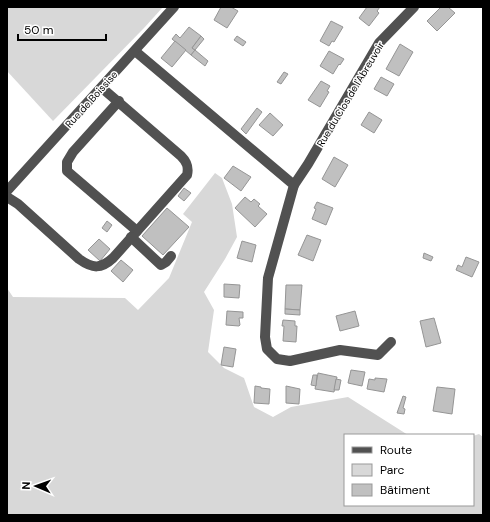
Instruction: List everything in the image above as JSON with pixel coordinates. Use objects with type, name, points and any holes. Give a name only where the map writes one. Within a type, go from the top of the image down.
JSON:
[{"type":"street","name":"Rue de Boissise","points":[[7,191],[174,7]]},
{"type":"street","name":"Rue du Clos de l'Abreuvoir","points":[[391,342],[378,356],[340,350],[290,361],[277,359],[267,349],[265,337],[268,278],[294,185],[308,164],[379,43],[414,7]]},
{"type":"street","points":[[135,51],[294,185]]},
{"type":"street","points":[[7,197],[18,204],[79,260],[94,267],[106,264],[187,175],[187,162],[182,156],[102,88]]},
{"type":"street","points":[[115,98],[73,152],[67,162],[68,171],[134,234],[161,265],[171,256]]},
{"type":"green space","points":[[7,7],[163,7],[53,121],[7,71]]},
{"type":"green space","points":[[215,173],[222,178],[232,204],[237,237],[204,292],[214,310],[208,352],[224,368],[244,378],[254,407],[273,417],[291,407],[348,397],[406,434],[344,434],[344,506],[474,506],[474,436],[479,434],[483,437],[483,515],[7,515],[7,288],[13,297],[125,298],[138,310],[169,278],[192,222],[183,214]]},
{"type":"building","points":[[221,7],[231,7],[238,11],[227,28],[214,20]]},
{"type":"building","points":[[367,7],[380,7],[377,11],[379,13],[369,26],[359,18]]},
{"type":"building","points":[[441,7],[448,7],[455,13],[437,31],[427,21]]},
{"type":"building","points":[[331,21],[343,27],[334,42],[332,41],[329,46],[320,41]]},
{"type":"building","points":[[189,27],[201,36],[192,48],[195,50],[191,55],[172,39],[176,34],[180,38]]},
{"type":"building","points":[[201,36],[204,39],[195,50],[192,48]]},
{"type":"building","points":[[237,36],[246,42],[243,46],[234,40]]},
{"type":"building","points":[[175,41],[186,50],[172,67],[161,58]]},
{"type":"building","points":[[400,44],[413,52],[399,76],[386,69]]},
{"type":"building","points":[[195,50],[208,61],[205,66],[191,55]]},
{"type":"building","points":[[329,51],[344,59],[333,74],[320,66]]},
{"type":"building","points":[[284,72],[288,74],[281,84],[277,82]]},
{"type":"building","points":[[381,77],[394,84],[387,96],[374,89]]},
{"type":"building","points":[[321,81],[330,86],[327,91],[329,92],[320,107],[308,100]]},
{"type":"building","points":[[257,108],[262,112],[246,134],[241,129]]},
{"type":"building","points":[[369,112],[382,120],[374,133],[361,125]]},
{"type":"building","points":[[270,113],[283,125],[273,136],[259,125]]},
{"type":"building","points":[[334,157],[348,165],[335,187],[322,179]]},
{"type":"building","points":[[233,166],[251,177],[241,191],[224,178]]},
{"type":"building","points":[[184,188],[191,193],[184,201],[178,196]]},
{"type":"building","points":[[245,197],[251,202],[254,199],[260,204],[258,206],[267,214],[255,227],[235,208]]},
{"type":"building","points":[[317,202],[333,208],[326,225],[312,219]]},
{"type":"building","points":[[167,208],[189,227],[163,255],[142,236]]},
{"type":"building","points":[[107,221],[112,225],[107,232],[102,228]]},
{"type":"building","points":[[307,235],[321,240],[313,261],[298,255]]},
{"type":"building","points":[[99,239],[110,249],[100,261],[88,250]]},
{"type":"building","points":[[242,241],[256,245],[252,262],[237,258]]},
{"type":"building","points":[[424,253],[433,257],[431,261],[423,258]]},
{"type":"building","points":[[466,257],[479,262],[472,277],[456,270],[458,265],[462,267]]},
{"type":"building","points":[[121,260],[133,270],[123,282],[111,271]]},
{"type":"building","points":[[224,284],[240,285],[239,298],[224,297]]},
{"type":"building","points":[[286,285],[302,285],[300,310],[285,309]]},
{"type":"building","points":[[285,309],[300,310],[300,315],[285,314]]},
{"type":"building","points":[[227,311],[243,312],[243,318],[239,318],[239,326],[226,325]]},
{"type":"building","points":[[355,311],[359,326],[340,331],[336,316]]},
{"type":"building","points":[[434,318],[441,343],[426,347],[420,321]]},
{"type":"building","points":[[283,320],[295,321],[295,326],[297,326],[296,342],[283,341]]},
{"type":"building","points":[[224,347],[236,349],[233,367],[221,365]]},
{"type":"building","points":[[351,370],[365,372],[362,386],[348,383]]},
{"type":"building","points":[[318,373],[337,377],[334,392],[315,389]]},
{"type":"building","points":[[313,375],[317,375],[316,386],[311,385]]},
{"type":"building","points":[[375,378],[387,379],[384,392],[367,389],[369,379],[375,380]]},
{"type":"building","points":[[336,379],[341,380],[339,390],[334,390]]},
{"type":"building","points":[[255,386],[270,389],[269,404],[254,403]]},
{"type":"building","points":[[286,386],[300,389],[299,404],[286,403]]},
{"type":"building","points":[[437,387],[455,389],[452,414],[433,411]]},
{"type":"building","points":[[403,396],[406,397],[403,408],[405,409],[404,414],[397,413]]}]
